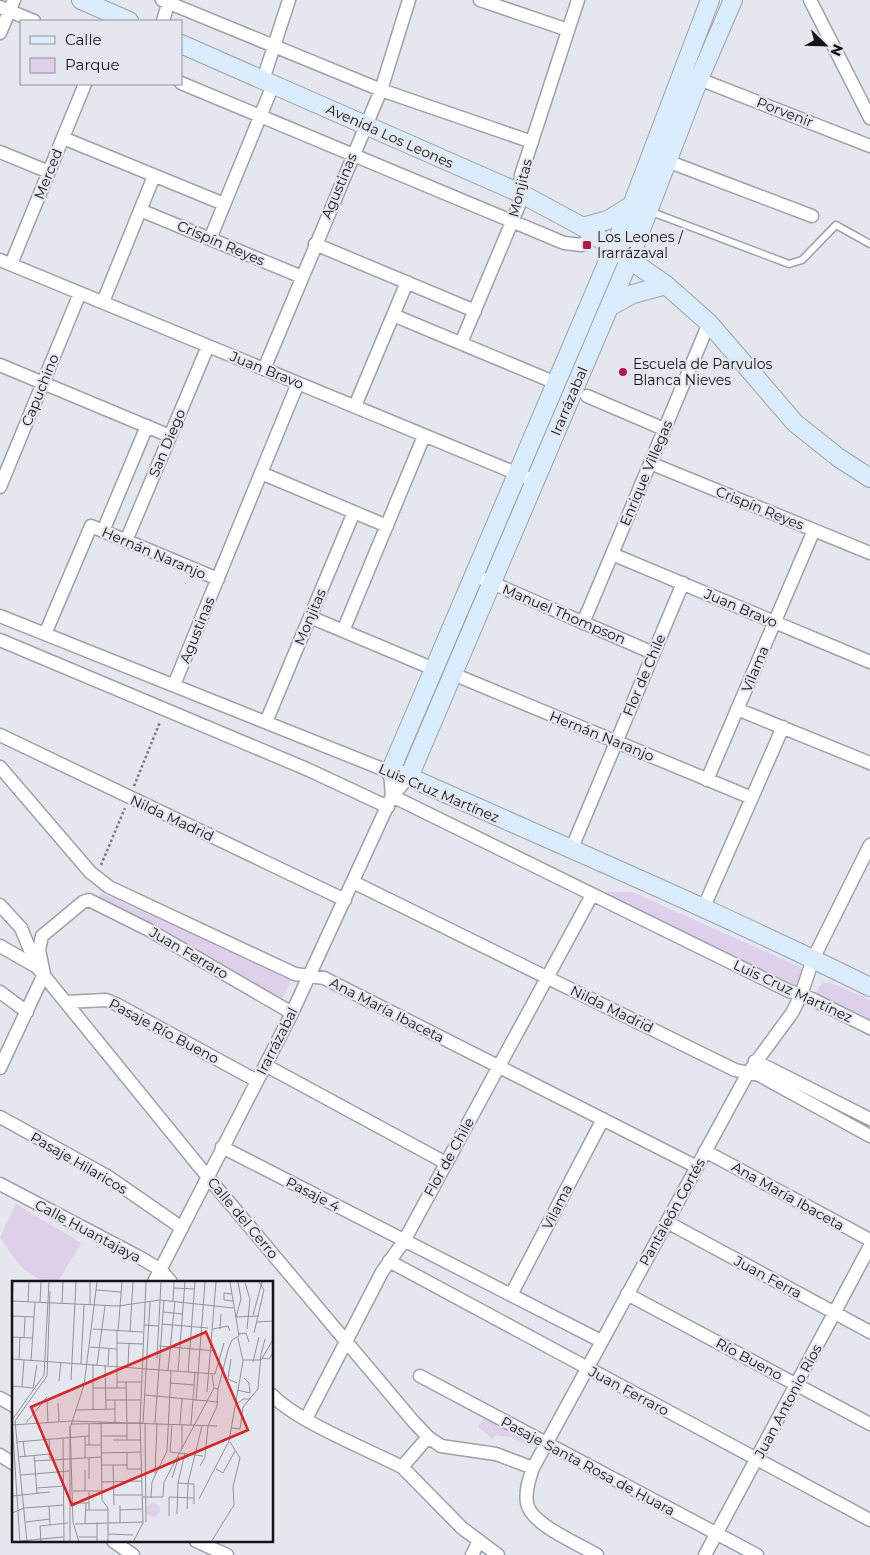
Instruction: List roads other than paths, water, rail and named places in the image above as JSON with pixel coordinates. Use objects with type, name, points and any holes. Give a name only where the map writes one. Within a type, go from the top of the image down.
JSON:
[{"type":"street","points":[[81,0],[112,18]]},
{"type":"street","points":[[210,239],[260,116],[274,46],[289,0]]},
{"type":"street","name":"Agustinas","points":[[264,369],[352,154],[381,90],[408,0]]},
{"type":"street","points":[[480,0],[568,30]]},
{"type":"street","name":"Monjitas","points":[[461,343],[519,206],[522,175],[578,0]]},
{"type":"street","name":"Irarrázabal","points":[[155,1281],[292,1013],[390,802],[409,778],[630,258],[640,208],[710,0]]},
{"type":"street","name":"Irarrázabal","points":[[390,802],[390,772],[556,383],[615,247],[667,161],[699,79],[734,0]]},
{"type":"street","points":[[810,0],[870,118]]},
{"type":"street","points":[[163,20],[167,1],[381,90],[532,142]]},
{"type":"street","points":[[0,33],[8,6],[32,20]]},
{"type":"street","name":"Avenida Los Leones","points":[[182,44],[520,193],[615,247],[666,285],[709,323],[795,423],[832,453],[870,478]]},
{"type":"street","name":"Porvenir","points":[[699,79],[870,146]]},
{"type":"street","points":[[182,83],[512,222],[576,246],[587,243],[589,231],[608,220],[640,208]]},
{"type":"street","name":"Merced","points":[[6,262],[49,172],[85,85]]},
{"type":"street","points":[[63,138],[224,204]]},
{"type":"street","points":[[0,152],[49,172]]},
{"type":"street","points":[[667,161],[812,216]]},
{"type":"street","points":[[103,302],[154,176]]},
{"type":"street","name":"Crispín Reyes","points":[[140,210],[302,277]]},
{"type":"street","points":[[315,244],[475,311]]},
{"type":"street","name":"Juan Bravo","points":[[6,262],[535,481]]},
{"type":"street","points":[[355,406],[407,282]]},
{"type":"street","points":[[609,307],[634,294],[666,285]]},
{"type":"street","name":"Capuchino","points":[[0,487],[80,293]]},
{"type":"street","points":[[393,315],[556,383]]},
{"type":"street","name":"Enrique Villegas","points":[[583,623],[709,323]]},
{"type":"street","name":"San Diego","points":[[126,541],[208,346]]},
{"type":"street","points":[[0,365],[170,436]]},
{"type":"street","name":"Agustinas","points":[[174,686],[298,383]]},
{"type":"street","points":[[587,396],[664,428]]},
{"type":"street","name":"San Diego","points":[[103,532],[147,426]]},
{"type":"street","points":[[343,631],[424,436]]},
{"type":"street","name":"Crispín Reyes","points":[[650,463],[870,553]]},
{"type":"street","points":[[261,473],[387,526]]},
{"type":"street","name":"Monjitas","points":[[266,722],[354,512]]},
{"type":"street","name":"Hernán Naranjo","points":[[45,634],[91,526],[218,579]]},
{"type":"street","name":"Vilama","points":[[707,780],[814,530]]},
{"type":"street","name":"Juan Bravo","points":[[612,554],[870,662]]},
{"type":"street","name":"Manuel Thompson","points":[[474,575],[653,654]]},
{"type":"street","name":"Flor de Chile","points":[[571,850],[682,584]]},
{"type":"street","name":"Luis Cruz Martínez","points":[[0,616],[409,778],[814,959],[870,987]]},
{"type":"street","points":[[310,617],[434,669]]},
{"type":"street","name":"Luis Cruz Martínez","points":[[0,640],[309,770],[390,802],[592,895],[870,1028]]},
{"type":"street","name":"Hernán Naranjo","points":[[453,674],[752,798]]},
{"type":"street","points":[[737,709],[870,763]]},
{"type":"street","points":[[703,909],[783,728]]},
{"type":"street","name":"Nilda Madrid","points":[[0,735],[345,900]]},
{"type":"street","name":"Ana María Ibaceta","points":[[0,767],[95,878],[118,891],[295,974],[324,978],[697,1167]]},
{"type":"street","name":"Pantaleón Cortés","points":[[597,1555],[535,1519],[527,1504],[527,1487],[533,1468],[748,1073],[755,1061],[781,1030],[801,995],[814,959],[866,863],[870,845]]},
{"type":"street","name":"Nilda Madrid","points":[[353,882],[735,1070],[759,1075],[870,1136]]},
{"type":"street","name":"Flor de Chile","points":[[306,1419],[389,1262],[404,1240],[592,895]]},
{"type":"street","name":"Juan Ferraro","points":[[41,971],[40,950],[42,936],[83,902],[94,902],[119,914],[292,1013]]},
{"type":"street","name":"Calle del Cerro","points":[[0,905],[21,928],[41,971],[208,1176],[428,1437],[441,1446],[496,1454],[533,1468]]},
{"type":"street","points":[[0,946],[41,971],[27,1012],[0,1068]]},
{"type":"street","points":[[0,992],[27,1012]]},
{"type":"street","name":"Pasaje Río Bueno","points":[[66,1002],[106,1000],[116,1004],[257,1081]]},
{"type":"street","points":[[755,1061],[870,1119]]},
{"type":"street","points":[[265,1065],[446,1163]]},
{"type":"street","name":"Pasaje Hilaricos","points":[[0,1117],[106,1176],[182,1228]]},
{"type":"street","name":"Vilama","points":[[511,1295],[602,1119]]},
{"type":"street","name":"Pasaje 4","points":[[222,1148],[404,1240]]},
{"type":"street","name":"Ana María Ibaceta","points":[[706,1151],[870,1240]]},
{"type":"street","name":"Calle Huantajaya","points":[[0,1184],[161,1270],[170,1281]]},
{"type":"street","name":"Juan Ferra","points":[[667,1222],[870,1332]]},
{"type":"street","points":[[404,1240],[601,1341]]},
{"type":"street","name":"Juan Antonio Ríos","points":[[706,1555],[870,1246]]},
{"type":"street","name":"Juan Ferraro","points":[[389,1262],[870,1520]]},
{"type":"street","name":"Río Bueno","points":[[627,1294],[870,1424]]},
{"type":"street","name":"Pasaje Santa Rosa de Huara","points":[[420,1376],[757,1555]]},
{"type":"street","points":[[274,1397],[306,1419],[402,1467],[462,1528],[498,1555]]},
{"type":"street","points":[[0,1398],[12,1405]]},
{"type":"street","points":[[402,1467],[428,1437]]},
{"type":"street","points":[[0,1455],[12,1463]]},
{"type":"street","points":[[114,1542],[133,1555]]},
{"type":"street","points":[[198,1542],[227,1555]]},
{"type":"street","points":[[472,1555],[479,1542]]},
{"type":"lane","points":[[640,208],[789,264],[802,260],[836,225],[870,244]]},
{"type":"place","name":"Los Leones / Irarrázaval","points":[[587,245]]},
{"type":"place","name":"Escuela de Parvulos Blanca Nieves","points":[[623,372]]}]
